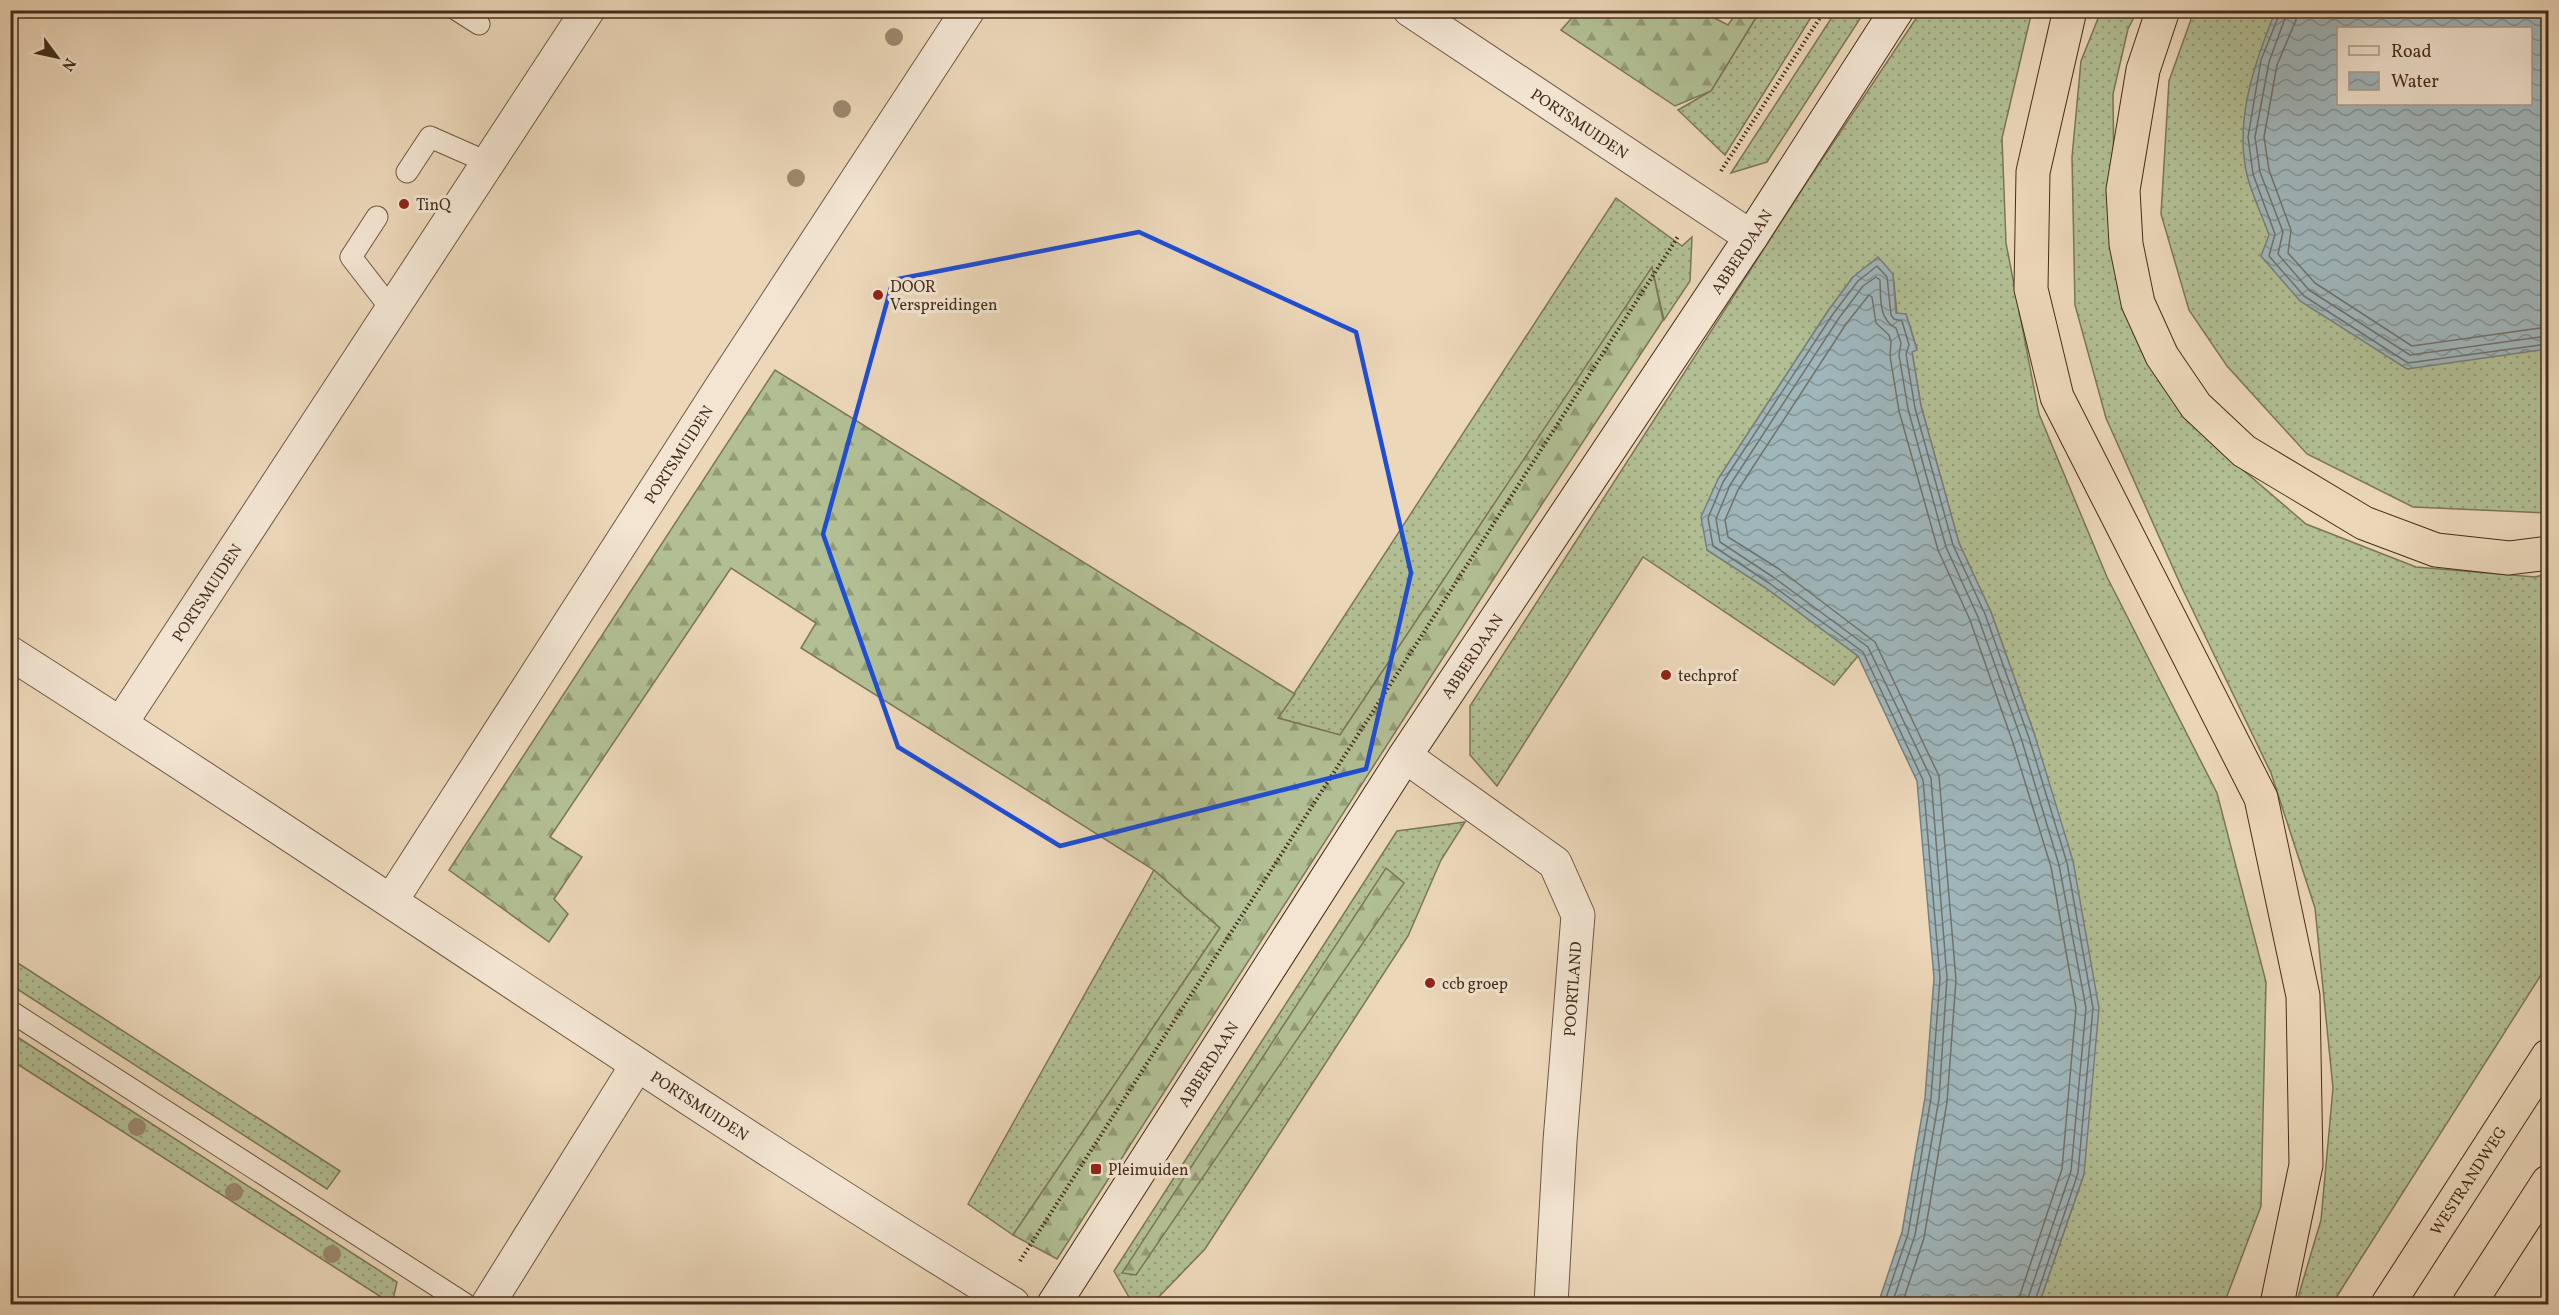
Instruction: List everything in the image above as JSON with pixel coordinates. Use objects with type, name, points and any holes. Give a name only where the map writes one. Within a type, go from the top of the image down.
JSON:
[{"type":"highway","points":[[2070,10],[2033,172],[2031,290],[2057,397],[2261,798],[2303,996],[2306,1165],[2277,1305]]},
{"type":"highway","points":[[2163,10],[2143,70],[2123,190],[2126,244],[2138,303],[2162,356],[2196,406],[2244,452],[2364,523],[2436,550],[2509,558],[2548,553]]},
{"type":"highway","name":"WESTRANDWEG","points":[[2388,1305],[2548,1056]]},
{"type":"highway","points":[[2469,1305],[2548,1182]]},
{"type":"street","name":"PORTSMUIDEN","points":[[121,723],[588,10]]},
{"type":"street","name":"PORTSMUIDEN","points":[[391,901],[730,373],[968,10]]},
{"type":"street","name":"PORTSMUIDEN","points":[[1410,10],[1751,237]]},
{"type":"street","name":"ABBERDAAN","points":[[1054,1305],[1405,756],[1751,237],[1897,10]]},
{"type":"street","name":"PORTSMUIDEN","points":[[10,653],[121,723],[637,1065],[1006,1300]]},
{"type":"street","name":"POORTLAND","points":[[1405,756],[1555,862],[1578,915],[1560,1141],[1551,1305]]},
{"type":"street","points":[[488,1305],[637,1065]]},
{"type":"lane","points":[[457,10],[479,24]]},
{"type":"lane","points":[[407,172],[430,137],[489,163]]},
{"type":"lane","points":[[377,217],[351,257],[392,310]]},
{"type":"lane","points":[[10,1011],[465,1305]]},
{"type":"path","points":[[1006,1300],[1099,1136],[1825,10]]},
{"type":"highlighted area","points":[[1139,232],[1356,332],[1411,573],[1366,769],[1060,846],[898,747],[823,534],[893,280]]},
{"type":"green space","points":[[1578,11],[1701,11],[1728,25],[1738,11],[1760,11],[1711,91],[1675,106],[1561,30]]},
{"type":"green space","points":[[1760,11],[1815,11],[1725,155],[1678,110],[1711,91]]},
{"type":"green space","points":[[1836,11],[1865,11],[1767,162],[1731,173]]},
{"type":"green space","points":[[1921,11],[2032,11],[2002,138],[2006,243],[2039,414],[2107,577],[2217,793],[2266,982],[2261,1206],[2224,1304],[2039,1304],[2084,1174],[2035,736],[1991,612],[1959,543],[1921,406],[1912,352],[1917,349],[1906,314],[1897,314],[1893,274],[1853,277],[1828,311],[1718,479],[1707,550],[1766,588],[1858,656],[1834,685],[1643,557],[1497,786],[1470,755],[1470,706],[1805,185]]},
{"type":"green space","points":[[2101,11],[2137,11],[2128,29],[2113,94],[2115,268],[2229,458],[2306,524],[2416,567],[2535,577],[2548,574],[2548,964],[2332,1304],[2296,1304],[2321,1220],[2333,1088],[2315,908],[2271,773],[2182,588],[2106,418],[2075,305],[2072,157],[2081,61]]},
{"type":"green space","points":[[2194,11],[2548,11],[2548,513],[2413,507],[2307,454],[2227,366],[2189,310],[2161,214],[2169,81]]},
{"type":"green space","points":[[1616,198],[1682,246],[1692,237],[1690,281],[1664,320],[1652,268],[1340,735],[1278,718]]},
{"type":"green space","points":[[1652,267],[1663,320],[1525,530],[1057,1259],[1013,1235],[1220,928],[1154,870],[801,648],[816,623],[731,568],[550,837],[582,857],[554,899],[568,914],[549,942],[449,870],[775,370],[1295,694],[1278,718],[1340,735]]},
{"type":"green space","points":[[1465,822],[1441,860],[1408,936],[1205,1249],[1152,1304],[1133,1304],[1114,1271],[1397,831]]},
{"type":"green space","points":[[1386,868],[1404,883],[1136,1275],[1122,1273]]},
{"type":"green space","points":[[1154,870],[1220,928],[1013,1235],[968,1204]]},
{"type":"green space","points":[[10,958],[340,1171],[327,1189],[11,985]]},
{"type":"green space","points":[[11,1033],[397,1282],[392,1304],[11,1060]]},
{"type":"water","points":[[2276,10],[2548,11],[2548,349],[2407,369],[2300,301],[2261,256],[2269,235],[2247,175],[2243,133],[2245,112],[2261,50]]},
{"type":"water","points":[[1878,257],[1893,274],[1896,313],[1906,314],[1917,350],[1912,352],[1921,406],[1959,543],[1991,612],[2035,736],[2073,861],[2099,1008],[2084,1174],[2039,1304],[1878,1304],[1902,1232],[1925,1098],[1934,978],[1917,781],[1858,656],[1766,588],[1707,550],[1701,517],[1718,479],[1828,311],[1853,277]]},
{"type":"place","name":"TinQ","points":[[404,204]]},
{"type":"place","name":"DOOR Verspreidingen","points":[[878,295]]},
{"type":"place","name":"techprof","points":[[1666,675]]},
{"type":"place","name":"ccb groep","points":[[1430,983]]},
{"type":"place","name":"Pleimuiden","points":[[1096,1169]]}]
